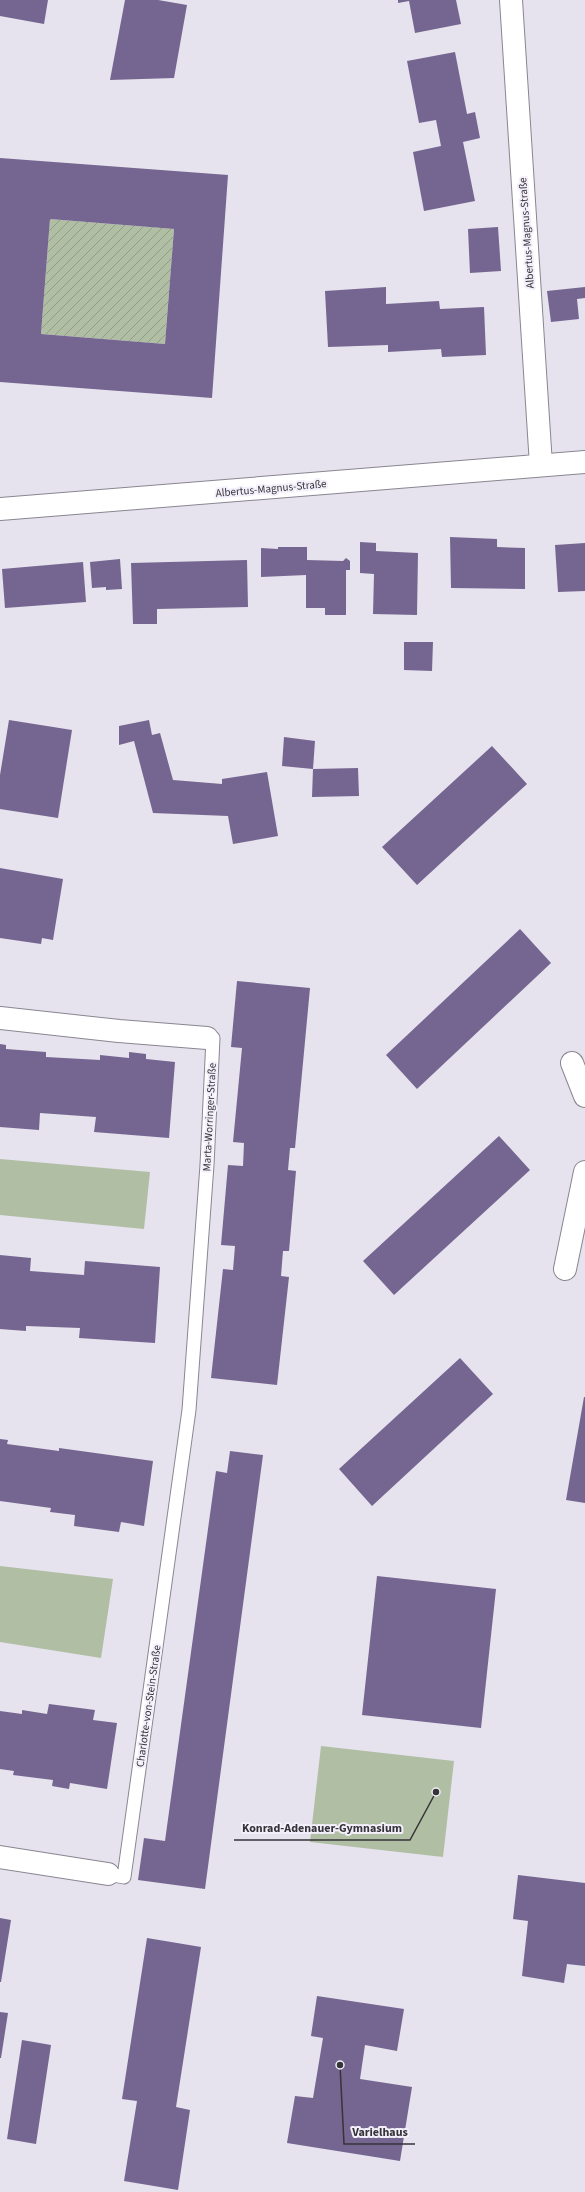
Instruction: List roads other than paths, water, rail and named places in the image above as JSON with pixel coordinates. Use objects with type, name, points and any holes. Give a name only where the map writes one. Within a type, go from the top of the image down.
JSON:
[{"type":"street","name":"Albertus-Magnus-Straße","points":[[511,0],[541,465]]},
{"type":"street","name":"Albertus-Magnus-Straße","points":[[0,509],[585,462]]},
{"type":"street","name":"Marta-Worringer-Straße","points":[[0,1018],[119,1031],[207,1038]]},
{"type":"street","points":[[572,1063],[585,1096]]},
{"type":"street","points":[[565,1269],[585,1172]]},
{"type":"street","name":"Charlotte-von-Stein-Straße","points":[[0,1857],[108,1874]]},
{"type":"lane","name":"Marta-Worringer-Straße","points":[[189,1410],[207,1165],[212,1062],[213,1038],[207,1038]]},
{"type":"lane","name":"Charlotte-von-Stein-Straße","points":[[108,1874],[124,1877],[189,1410]]},
{"type":"place","name":"Konrad-Adenauer-Gymnasium","points":[[436,1792]]},
{"type":"place","name":"Varielhaus","points":[[340,2065]]}]
